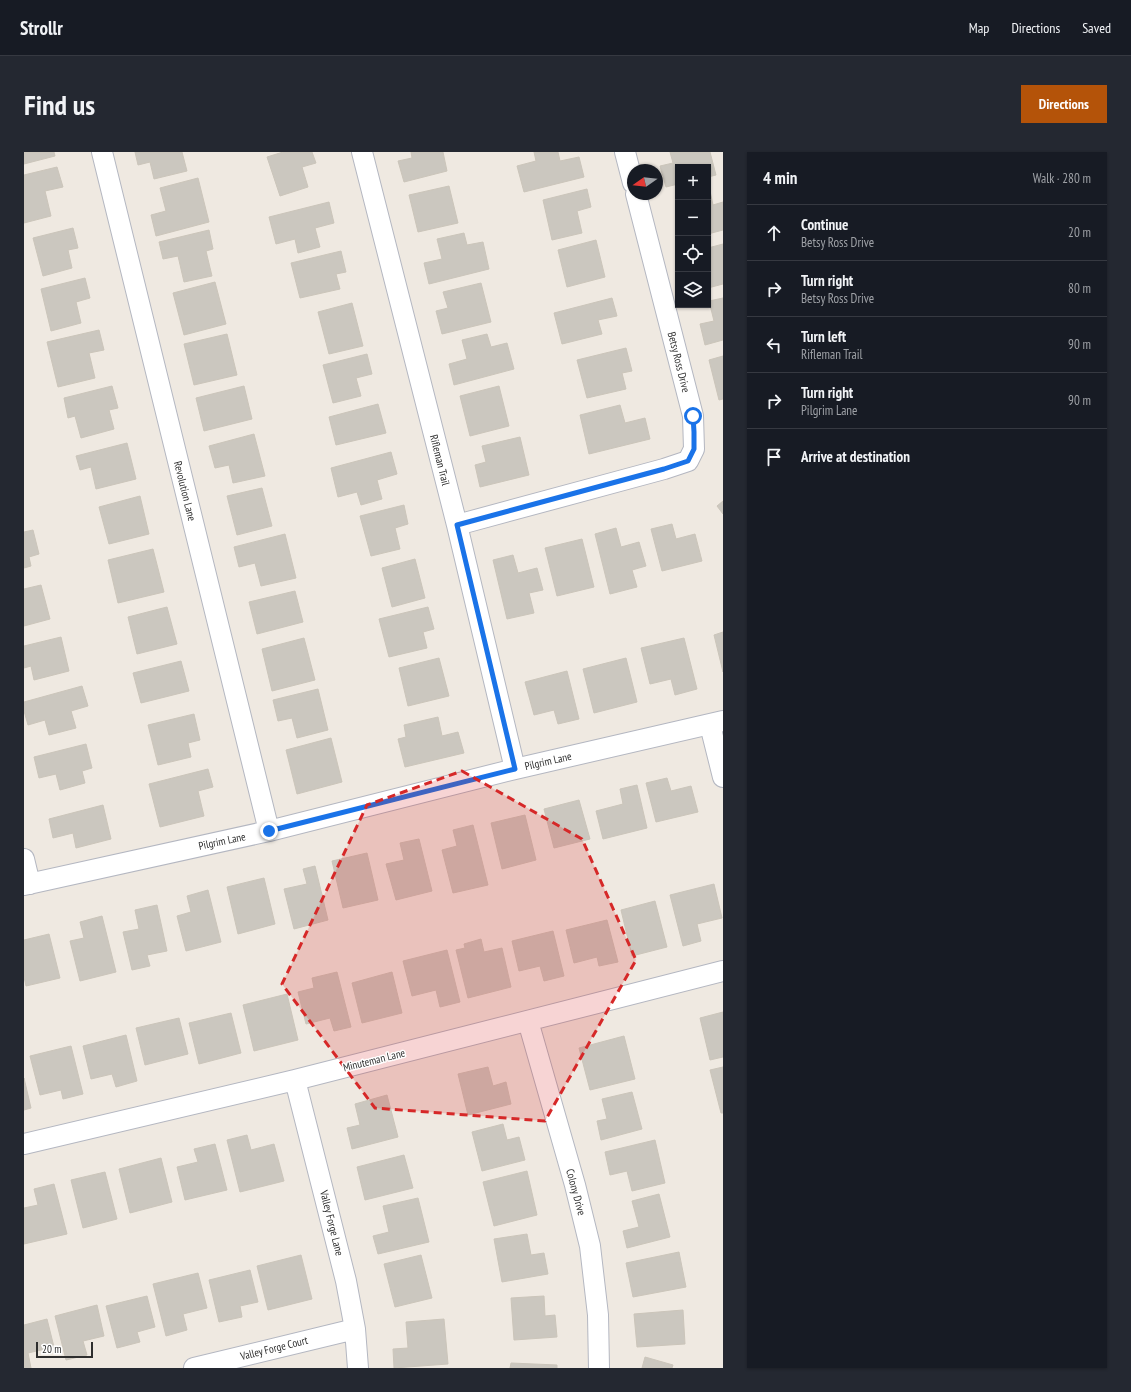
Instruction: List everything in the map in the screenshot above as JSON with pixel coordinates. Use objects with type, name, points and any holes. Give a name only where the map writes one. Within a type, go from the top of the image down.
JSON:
[{"type":"street","name":"Revolution Lane","points":[[102,152],[269,831]]},
{"type":"street","name":"Rifleman Trail","points":[[362,152],[457,525],[515,769]]},
{"type":"street","points":[[625,152],[628,164]]},
{"type":"street","name":"Betsy Ross Drive","points":[[457,525],[664,469],[688,461],[694,449],[693,416],[638,200]]},
{"type":"street","name":"Pilgrim Lane","points":[[27,884],[269,831],[515,769],[716,723]]},
{"type":"street","points":[[716,723],[723,777]]},
{"type":"street","points":[[24,859],[27,884]]},
{"type":"street","name":"Minuteman Lane","points":[[24,1144],[296,1080],[723,971]]},
{"type":"street","name":"Colony Drive","points":[[528,1021],[575,1185],[590,1246],[598,1314],[599,1368]]},
{"type":"street","name":"Valley Forge Lane","points":[[296,1080],[346,1281],[354,1329],[358,1368]]},
{"type":"street","name":"Valley Forge Court","points":[[194,1368],[354,1329]]},
{"type":"highlighted area","points":[[462,771],[582,839],[636,960],[545,1121],[375,1108],[282,984],[367,805]]},
{"type":"building","points":[[24,152],[54,152],[55,156],[24,164]]},
{"type":"building","points":[[135,152],[182,152],[187,171],[154,179],[150,162],[138,165]]},
{"type":"building","points":[[283,152],[312,152],[316,163],[302,167],[308,187],[280,196],[267,157]]},
{"type":"building","points":[[411,152],[443,152],[447,171],[404,182],[398,161],[412,158]]},
{"type":"building","points":[[534,152],[558,152],[560,161],[579,157],[584,177],[524,192],[517,166],[536,161]]},
{"type":"building","points":[[670,152],[710,152],[716,175],[711,176],[711,164],[675,164],[675,185],[666,187],[663,176],[663,165],[673,163]]},
{"type":"building","points":[[57,167],[63,187],[45,191],[51,216],[24,223],[24,175]]},
{"type":"building","points":[[198,178],[209,222],[156,236],[151,215],[166,211],[160,188]]},
{"type":"building","points":[[449,186],[458,223],[418,232],[409,195]]},
{"type":"building","points":[[587,189],[591,207],[577,211],[582,233],[552,240],[543,200]]},
{"type":"building","points":[[711,196],[713,205],[723,202],[723,230],[711,233]]},
{"type":"building","points":[[329,202],[334,223],[315,228],[320,247],[298,253],[295,239],[276,244],[269,217]]},
{"type":"building","points":[[73,228],[78,248],[68,250],[72,268],[43,276],[33,238]]},
{"type":"building","points":[[209,230],[213,249],[206,251],[212,276],[184,282],[178,256],[163,259],[159,242]]},
{"type":"building","points":[[464,233],[467,245],[483,242],[489,269],[429,284],[424,263],[442,259],[437,239]]},
{"type":"building","points":[[596,240],[605,277],[567,287],[558,250]]},
{"type":"building","points":[[723,244],[723,284],[711,287],[711,272],[711,247]]},
{"type":"building","points":[[341,251],[346,272],[336,274],[340,289],[300,298],[291,263]]},
{"type":"building","points":[[85,278],[90,298],[76,302],[81,323],[51,331],[41,289]]},
{"type":"building","points":[[215,282],[226,324],[184,335],[173,293]]},
{"type":"building","points":[[481,283],[491,322],[442,334],[436,311],[448,308],[443,292]]},
{"type":"building","points":[[612,298],[617,316],[598,320],[602,334],[562,344],[554,313]]},
{"type":"building","points":[[723,298],[723,340],[705,345],[700,324],[714,321],[711,308],[711,301]]},
{"type":"building","points":[[352,303],[363,346],[329,354],[318,312]]},
{"type":"building","points":[[99,330],[104,350],[89,353],[95,378],[58,387],[47,342]]},
{"type":"building","points":[[227,334],[237,375],[194,385],[184,344]]},
{"type":"building","points":[[487,334],[491,347],[507,343],[514,369],[454,385],[449,364],[467,359],[462,340]]},
{"type":"building","points":[[626,348],[632,371],[622,373],[626,389],[587,398],[577,360]]},
{"type":"building","points":[[367,354],[372,374],[356,378],[361,396],[333,403],[323,365]]},
{"type":"building","points":[[723,356],[723,399],[719,400],[709,360]]},
{"type":"building","points":[[112,386],[118,408],[109,410],[114,429],[81,438],[75,416],[68,418],[64,398]]},
{"type":"building","points":[[244,386],[252,419],[204,431],[196,398]]},
{"type":"building","points":[[499,386],[509,426],[470,436],[460,396]]},
{"type":"building","points":[[378,404],[386,433],[336,445],[329,417]]},
{"type":"building","points":[[620,405],[625,423],[645,418],[650,439],[589,454],[580,415]]},
{"type":"building","points":[[254,434],[265,476],[233,483],[229,465],[215,468],[209,446]]},
{"type":"building","points":[[520,437],[529,475],[480,487],[475,465],[486,462],[482,446]]},
{"type":"building","points":[[127,443],[136,479],[96,489],[91,467],[80,470],[76,456]]},
{"type":"building","points":[[391,452],[397,474],[377,480],[382,499],[361,505],[357,492],[338,497],[331,468]]},
{"type":"building","points":[[262,488],[272,526],[237,535],[227,496]]},
{"type":"building","points":[[140,496],[149,534],[109,544],[99,507]]},
{"type":"building","points":[[723,501],[723,514],[717,506]]},
{"type":"building","points":[[404,505],[408,524],[395,528],[400,549],[371,556],[360,516]]},
{"type":"building","points":[[672,524],[676,539],[695,534],[702,561],[662,571],[651,529]]},
{"type":"building","points":[[616,528],[621,547],[639,542],[646,566],[632,570],[637,587],[610,594],[595,534]]},
{"type":"building","points":[[33,530],[39,554],[29,557],[31,566],[24,568],[24,532]]},
{"type":"building","points":[[285,534],[296,578],[261,586],[255,563],[239,567],[234,547]]},
{"type":"building","points":[[582,539],[594,587],[557,596],[545,548]]},
{"type":"building","points":[[153,549],[164,592],[118,603],[108,560]]},
{"type":"building","points":[[513,555],[518,573],[537,568],[543,590],[529,593],[534,613],[507,619],[493,560]]},
{"type":"building","points":[[415,559],[425,598],[392,607],[382,568]]},
{"type":"building","points":[[41,585],[50,619],[24,626],[24,589]]},
{"type":"building","points":[[295,591],[303,622],[257,634],[249,602]]},
{"type":"building","points":[[167,607],[177,644],[137,654],[128,617]]},
{"type":"building","points":[[428,607],[434,629],[423,632],[427,648],[389,657],[379,619]]},
{"type":"building","points":[[723,632],[723,672],[714,635]]},
{"type":"building","points":[[61,637],[69,671],[34,680],[31,666],[24,668],[24,646]]},
{"type":"building","points":[[304,638],[315,680],[272,691],[262,649]]},
{"type":"building","points":[[684,638],[697,689],[675,695],[671,679],[650,684],[641,648]]},
{"type":"building","points":[[439,658],[449,696],[408,706],[399,668]]},
{"type":"building","points":[[626,658],[637,702],[594,713],[583,669]]},
{"type":"building","points":[[181,661],[189,691],[141,703],[133,673]]},
{"type":"building","points":[[567,671],[579,719],[558,724],[554,710],[534,715],[525,682]]},
{"type":"building","points":[[82,686],[88,706],[71,711],[76,728],[49,735],[45,720],[28,725],[24,711],[24,702]]},
{"type":"building","points":[[318,689],[328,730],[297,738],[292,718],[278,721],[273,700]]},
{"type":"building","points":[[194,714],[200,740],[188,743],[191,757],[158,765],[148,725]]},
{"type":"building","points":[[438,717],[442,736],[458,732],[464,753],[405,767],[398,739],[406,737],[404,725]]},
{"type":"building","points":[[331,738],[342,782],[297,794],[286,750]]},
{"type":"building","points":[[86,744],[92,768],[82,771],[85,783],[60,790],[56,774],[39,778],[34,757]]},
{"type":"building","points":[[208,769],[213,787],[198,791],[204,816],[160,827],[149,784]]},
{"type":"building","points":[[667,778],[671,791],[691,786],[698,812],[656,822],[646,783]]},
{"type":"building","points":[[637,785],[647,828],[603,839],[596,811],[623,804],[620,789]]},
{"type":"building","points":[[579,800],[590,839],[554,848],[544,809]]},
{"type":"building","points":[[103,805],[111,839],[76,848],[73,833],[53,838],[49,819]]},
{"type":"building","points":[[525,815],[536,860],[502,869],[491,823]]},
{"type":"building","points":[[473,825],[488,885],[453,893],[442,850],[457,846],[453,830]]},
{"type":"building","points":[[419,839],[432,891],[396,900],[386,864],[404,860],[400,843]]},
{"type":"building","points":[[367,853],[378,900],[343,908],[332,861]]},
{"type":"building","points":[[315,866],[328,920],[294,929],[284,889],[307,884],[303,869]]},
{"type":"building","points":[[264,878],[275,924],[238,934],[227,887]]},
{"type":"building","points":[[714,884],[722,918],[697,924],[701,941],[683,946],[670,895]]},
{"type":"building","points":[[208,890],[221,942],[186,951],[177,916],[191,912],[187,896]]},
{"type":"building","points":[[655,901],[667,947],[632,956],[621,910]]},
{"type":"building","points":[[157,905],[167,951],[147,955],[150,966],[132,970],[123,932],[139,929],[135,910]]},
{"type":"building","points":[[102,916],[116,972],[80,981],[70,941],[84,938],[80,922]]},
{"type":"building","points":[[607,920],[618,962],[599,966],[597,957],[574,963],[566,930]]},
{"type":"building","points":[[553,931],[564,976],[544,981],[540,966],[519,971],[512,941]]},
{"type":"building","points":[[49,934],[60,978],[26,986],[24,977],[24,940]]},
{"type":"building","points":[[481,939],[484,952],[502,948],[511,987],[468,998],[456,950],[465,948],[464,944]]},
{"type":"building","points":[[447,950],[460,1002],[440,1007],[436,990],[412,996],[403,961]]},
{"type":"building","points":[[337,972],[351,1027],[334,1031],[330,1018],[306,1024],[298,992],[314,988],[312,978]]},
{"type":"building","points":[[392,972],[402,1013],[362,1023],[352,983]]},
{"type":"building","points":[[287,994],[298,1040],[254,1051],[243,1005]]},
{"type":"building","points":[[723,1012],[723,1057],[710,1060],[700,1018]]},
{"type":"building","points":[[231,1013],[241,1053],[199,1064],[189,1023]]},
{"type":"building","points":[[179,1018],[188,1054],[145,1065],[136,1028]]},
{"type":"building","points":[[126,1035],[137,1081],[116,1087],[112,1074],[91,1079],[83,1046]]},
{"type":"building","points":[[624,1036],[635,1079],[590,1090],[579,1048]]},
{"type":"building","points":[[71,1046],[83,1094],[63,1099],[61,1090],[40,1095],[30,1056]]},
{"type":"building","points":[[488,1067],[493,1086],[506,1082],[511,1104],[468,1115],[458,1074]]},
{"type":"building","points":[[723,1067],[723,1113],[721,1113],[710,1070]]},
{"type":"building","points":[[24,1078],[31,1108],[24,1110]]},
{"type":"building","points":[[632,1092],[642,1129],[601,1140],[597,1121],[607,1119],[602,1099]]},
{"type":"building","points":[[387,1095],[398,1137],[352,1149],[347,1128],[360,1125],[355,1104]]},
{"type":"building","points":[[503,1124],[507,1140],[519,1137],[525,1160],[482,1171],[472,1132]]},
{"type":"building","points":[[247,1135],[251,1150],[274,1144],[284,1181],[240,1192],[227,1140]]},
{"type":"building","points":[[655,1140],[665,1183],[632,1191],[627,1171],[610,1175],[605,1152]]},
{"type":"building","points":[[215,1144],[227,1190],[185,1200],[177,1167],[198,1162],[194,1149]]},
{"type":"building","points":[[404,1155],[413,1188],[365,1200],[357,1167]]},
{"type":"building","points":[[161,1158],[172,1202],[130,1213],[119,1169]]},
{"type":"building","points":[[527,1171],[537,1215],[494,1226],[483,1182]]},
{"type":"building","points":[[105,1172],[117,1219],[83,1228],[71,1180]]},
{"type":"building","points":[[54,1184],[67,1234],[24,1244],[24,1208],[38,1205],[34,1189]]},
{"type":"building","points":[[659,1194],[670,1237],[627,1248],[623,1231],[639,1227],[632,1201]]},
{"type":"building","points":[[418,1198],[429,1242],[378,1254],[373,1236],[389,1232],[383,1206]]},
{"type":"building","points":[[527,1234],[531,1255],[544,1253],[548,1274],[502,1282],[494,1239]]},
{"type":"building","points":[[679,1252],[686,1287],[633,1297],[626,1263]]},
{"type":"building","points":[[301,1255],[312,1299],[268,1310],[257,1266]]},
{"type":"building","points":[[421,1255],[432,1298],[395,1307],[384,1264]]},
{"type":"building","points":[[250,1270],[258,1302],[240,1306],[242,1317],[219,1322],[209,1280]]},
{"type":"building","points":[[198,1273],[207,1308],[183,1314],[187,1330],[166,1336],[153,1284]]},
{"type":"building","points":[[147,1296],[155,1327],[137,1332],[140,1342],[117,1348],[106,1306]]},
{"type":"building","points":[[544,1296],[545,1316],[555,1315],[557,1337],[514,1340],[511,1298]]},
{"type":"building","points":[[97,1305],[104,1336],[83,1341],[87,1355],[66,1360],[55,1316]]},
{"type":"building","points":[[683,1310],[685,1344],[637,1347],[634,1314]]},
{"type":"building","points":[[47,1319],[54,1347],[28,1353],[31,1368],[24,1368],[24,1325]]},
{"type":"building","points":[[444,1319],[448,1364],[394,1368],[393,1349],[408,1348],[406,1322]]},
{"type":"building","points":[[645,1357],[673,1365],[672,1368],[642,1368]]},
{"type":"building","points":[[511,1363],[557,1365],[557,1368],[510,1368]]},
{"type":"route","points":[[269,831],[515,769],[457,525],[664,469],[688,461],[694,449],[693,416]]}]
